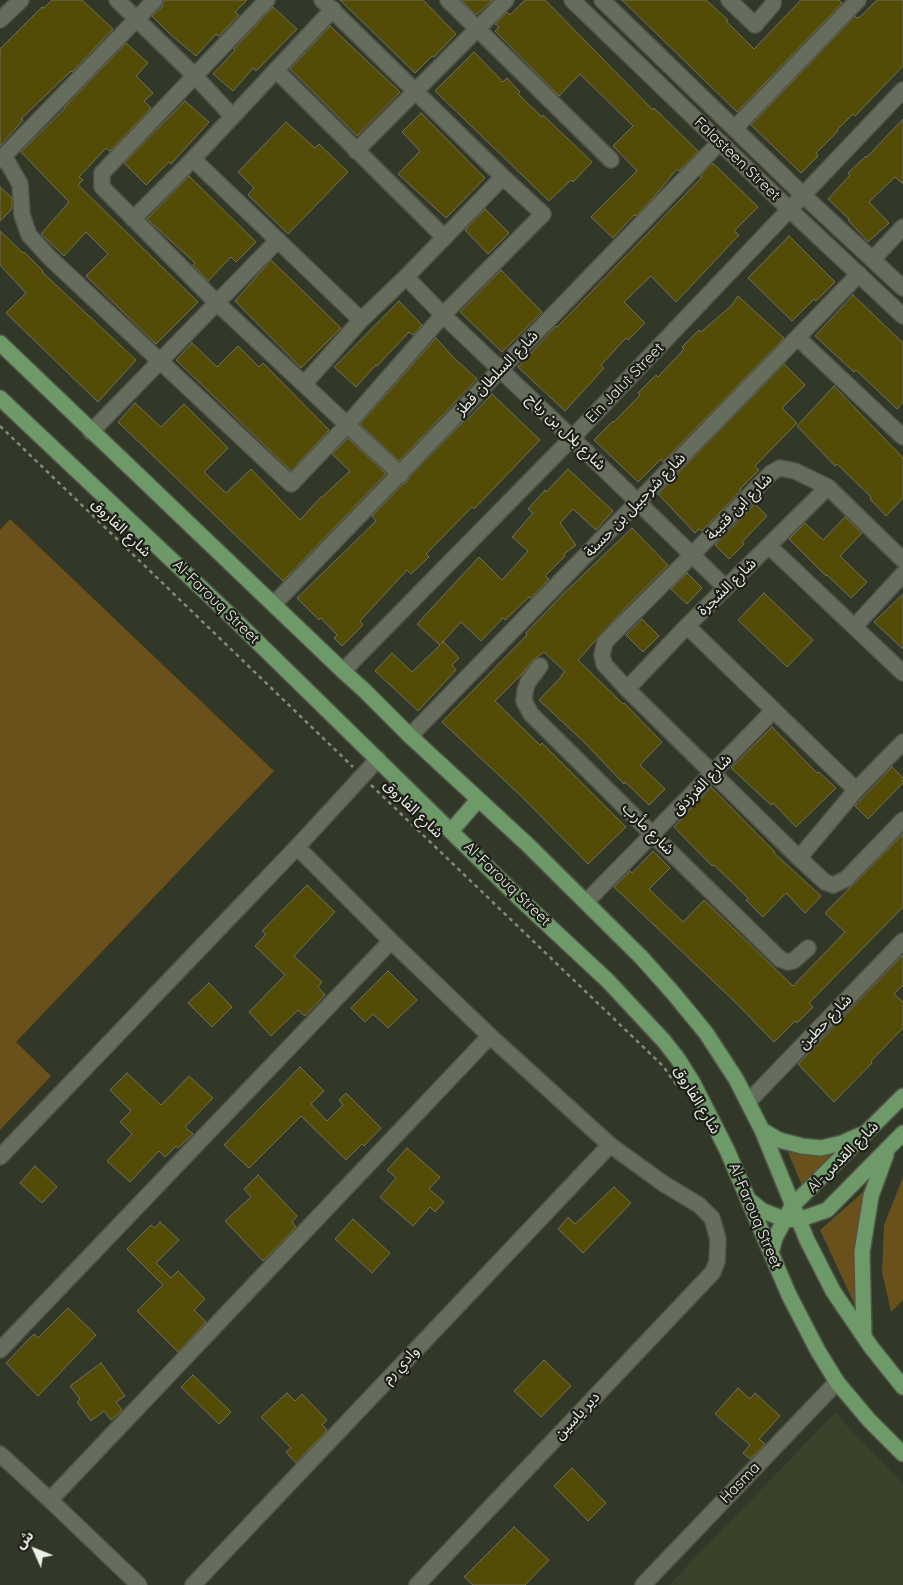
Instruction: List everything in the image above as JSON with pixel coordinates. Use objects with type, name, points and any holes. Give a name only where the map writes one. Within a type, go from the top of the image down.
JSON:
[{"type":"main road","points":[[0,343],[91,432],[365,690],[410,736],[528,844],[642,958],[674,994],[706,1033],[736,1079],[762,1130],[792,1215],[833,1290],[864,1337],[903,1386]]},
{"type":"main road","name":"Al-Farouq Street","points":[[0,398],[231,616],[608,981],[678,1059],[693,1083],[726,1150],[789,1295],[818,1351],[837,1382],[903,1454]]},
{"type":"main road","points":[[451,831],[478,800]]},
{"type":"main road","name":"Al-شارع القدس","points":[[770,1253],[775,1238],[792,1215],[903,1096]]},
{"type":"main road","points":[[762,1130],[779,1140],[802,1146],[821,1148],[842,1143],[869,1131]]},
{"type":"main road","name":"Al-شارع القدس","points":[[792,1215],[827,1210],[903,1133]]},
{"type":"main road","points":[[864,1337],[862,1252],[871,1196],[889,1148]]},
{"type":"main road","points":[[747,1198],[763,1211],[792,1215]]},
{"type":"street","points":[[0,20],[21,0]]},
{"type":"street","points":[[118,0],[194,75],[232,116]]},
{"type":"street","points":[[133,219],[193,159],[276,70],[327,5],[543,214],[443,315],[291,484],[49,257],[29,235],[22,215],[20,184],[2,158],[155,0]]},
{"type":"street","points":[[267,0],[102,173],[102,187],[217,303],[304,383],[346,425],[401,474]]},
{"type":"street","points":[[448,0],[611,160]]},
{"type":"street","points":[[356,151],[506,0]]},
{"type":"street","name":"Falasteen Street","points":[[572,0],[903,316]]},
{"type":"street","name":"Falasteen Street","points":[[602,0],[803,195],[903,288]]},
{"type":"street","points":[[729,0],[754,25],[773,4],[773,0]]},
{"type":"street","points":[[736,128],[858,0]]},
{"type":"street","points":[[276,70],[444,237]]},
{"type":"street","name":"Ein Jalut Street","points":[[343,671],[572,438],[903,90]]},
{"type":"street","name":"شارع السلطان قطز","points":[[274,604],[720,142]]},
{"type":"street","points":[[193,159],[361,320]]},
{"type":"street","points":[[304,383],[361,320],[406,277],[503,177]]},
{"type":"street","points":[[873,259],[903,227]]},
{"type":"street","points":[[91,432],[278,240]]},
{"type":"street","name":"شارع شرحبيل بن حسنة","points":[[410,736],[859,274]]},
{"type":"street","name":"شارع بلال بن رباح","points":[[406,277],[726,588]]},
{"type":"street","points":[[798,338],[903,437]]},
{"type":"street","name":"شارع ابن قتيبة","points":[[627,689],[604,664],[602,655],[605,642],[692,556],[771,473],[780,468],[795,471],[828,487],[903,560]]},
{"type":"street","name":"شارع الشجرة","points":[[627,689],[687,626],[828,487]]},
{"type":"street","points":[[769,546],[903,673]]},
{"type":"street","points":[[855,626],[903,574]]},
{"type":"street","points":[[687,626],[856,790]]},
{"type":"street","name":"شارع مأرب","points":[[540,666],[528,682],[525,691],[524,701],[531,714],[780,959],[788,962],[793,961],[808,948]]},
{"type":"street","points":[[627,689],[825,882],[833,885],[846,879],[903,820]]},
{"type":"street","name":"شارع الفرزدق","points":[[586,902],[653,836],[774,710]]},
{"type":"street","points":[[799,858],[856,790],[900,752]]},
{"type":"street","points":[[0,1157],[378,759]]},
{"type":"street","points":[[296,847],[490,1036],[610,1146]]},
{"type":"street","points":[[0,1350],[391,941]]},
{"type":"street","name":"شارع حطين","points":[[748,1102],[903,941]]},
{"type":"street","points":[[50,1500],[490,1036]]},
{"type":"street","name":"دير ياسين","points":[[417,1585],[713,1272],[718,1239],[712,1218],[699,1205],[664,1184],[610,1146]]},
{"type":"street","name":"وادي رم","points":[[193,1585],[610,1146]]},
{"type":"street","name":"Hasma","points":[[643,1585],[837,1382]]},
{"type":"street","points":[[0,1454],[139,1585]]},
{"type":"path","name":"شارع الفاروق","points":[[0,426],[663,1066],[678,1087]]},
{"type":"shaded area","points":[[10,519],[274,771],[16,1042],[51,1076],[0,1130],[0,530]]},
{"type":"shaded area","points":[[788,1152],[802,1155],[836,1153],[803,1188]]},
{"type":"shaded area","points":[[903,1177],[903,1300],[891,1312],[882,1272],[884,1225]]},
{"type":"shaded area","points":[[870,1186],[857,1291],[855,1305],[820,1230]]},
{"type":"shaded area","points":[[835,1413],[903,1484],[903,1585],[669,1585]]},
{"type":"building","points":[[52,0],[82,0],[113,29],[72,72],[21,119],[23,120],[0,146],[0,49],[42,7],[44,8]]},
{"type":"building","points":[[164,0],[247,0],[235,12],[239,15],[220,35],[216,34],[196,56],[152,16],[162,7]]},
{"type":"building","points":[[340,0],[423,0],[456,34],[434,57],[432,56],[415,73]]},
{"type":"building","points":[[461,0],[493,0],[476,15]]},
{"type":"building","points":[[525,0],[545,0],[653,110],[654,108],[698,151],[679,171],[677,169],[653,198],[613,238],[591,217],[637,171],[613,146],[633,126],[580,74],[559,96],[495,31],[499,27],[495,24],[507,12],[510,15]]},
{"type":"building","points":[[622,0],[706,0],[728,20],[726,21],[754,49],[801,0],[839,0],[842,3],[737,112]]},
{"type":"building","points":[[877,0],[903,0],[903,66],[855,116],[853,114],[837,130],[816,153],[818,156],[801,173],[751,125],[855,16],[857,18],[860,17]]},
{"type":"building","points":[[273,7],[297,29],[256,71],[253,68],[233,91],[213,74]]},
{"type":"building","points":[[330,26],[400,92],[357,136],[290,69]]},
{"type":"building","points":[[126,43],[148,63],[136,76],[153,93],[144,101],[151,108],[111,150],[109,151],[106,148],[79,177],[83,180],[78,185],[198,302],[156,344],[86,276],[108,254],[86,232],[64,256],[41,234],[69,202],[21,152]]},
{"type":"building","points":[[474,52],[503,82],[507,78],[520,92],[518,94],[592,162],[573,182],[571,180],[549,201],[435,91]]},
{"type":"building","points":[[185,101],[209,122],[171,164],[169,162],[146,185],[124,163]]},
{"type":"building","points":[[421,113],[485,178],[446,218],[398,174],[420,151],[402,132]]},
{"type":"building","points":[[903,119],[903,184],[895,177],[869,202],[889,223],[868,242],[849,219],[828,199],[850,175],[848,173],[867,157]]},
{"type":"building","points":[[286,122],[315,148],[319,144],[348,172],[288,234],[248,195],[254,188],[238,172]]},
{"type":"building","points":[[711,164],[714,164],[758,207],[734,231],[739,235],[676,302],[651,276],[624,302],[645,323],[628,340],[626,338],[601,365],[604,368],[565,411],[518,367],[702,177],[700,176]]},
{"type":"building","points":[[189,176],[256,242],[236,262],[231,257],[208,281],[193,265],[195,263],[147,219]]},
{"type":"building","points":[[0,187],[12,198],[12,209],[0,221]]},
{"type":"building","points":[[485,209],[509,233],[488,254],[465,230]]},
{"type":"building","points":[[0,231],[136,360],[98,402],[6,313],[26,293],[0,265]]},
{"type":"building","points":[[789,236],[835,282],[816,301],[814,299],[792,321],[748,278]]},
{"type":"building","points":[[271,260],[341,328],[301,368],[235,301]]},
{"type":"building","points":[[501,270],[542,312],[502,352],[460,312]]},
{"type":"building","points":[[853,295],[903,343],[903,402],[897,409],[856,370],[854,372],[815,336]]},
{"type":"building","points":[[738,296],[784,338],[663,462],[661,459],[638,482],[594,440],[640,395],[638,393],[656,375],[658,377],[684,349],[682,347],[699,330],[701,332],[731,306]]},
{"type":"building","points":[[399,301],[422,325],[413,335],[409,332],[356,387],[334,367]]},
{"type":"building","points":[[436,338],[477,379],[399,461],[360,424]]},
{"type":"building","points":[[192,343],[217,367],[238,346],[259,367],[263,363],[329,430],[291,471],[176,360]]},
{"type":"building","points":[[784,364],[805,385],[782,408],[797,423],[755,466],[759,470],[741,490],[702,531],[699,529],[695,533],[658,494]]},
{"type":"building","points":[[834,386],[903,458],[903,498],[886,516],[870,499],[871,497],[837,464],[835,466],[797,426]]},
{"type":"building","points":[[492,394],[540,440],[474,509],[472,507],[426,554],[429,557],[411,574],[407,570],[360,621],[363,625],[342,646],[334,638],[337,635],[321,618],[319,620],[297,598],[376,521],[372,516]]},
{"type":"building","points":[[135,403],[161,427],[184,404],[228,448],[204,472],[226,493],[251,469],[300,520],[321,497],[350,471],[332,454],[348,438],[386,474],[283,581],[118,422]]},
{"type":"building","points":[[568,469],[613,511],[596,530],[573,509],[560,523],[576,545],[564,554],[565,556],[545,576],[549,579],[531,598],[529,597],[505,620],[503,618],[481,641],[461,622],[443,641],[459,658],[452,665],[456,670],[418,711],[375,671],[392,653],[412,672],[440,645],[417,624],[479,557],[502,580],[528,551],[512,537],[533,513],[528,509]]},
{"type":"building","points":[[755,504],[767,516],[742,542],[744,544],[729,559],[715,545]]},
{"type":"building","points":[[845,517],[862,533],[840,556],[867,582],[851,598],[789,539],[805,523],[823,540]]},
{"type":"building","points":[[632,528],[668,565],[624,609],[578,660],[662,742],[640,765],[665,789],[649,805],[625,782],[624,784],[586,744],[539,700],[565,672],[544,652],[533,660],[495,701],[540,745],[542,743],[626,827],[588,864],[521,796],[442,722],[527,635],[526,633],[563,594]]},
{"type":"building","points":[[687,573],[702,588],[687,604],[671,589]]},
{"type":"building","points":[[764,593],[813,640],[787,667],[738,620]]},
{"type":"building","points":[[903,594],[903,649],[874,622]]},
{"type":"building","points":[[642,619],[659,636],[643,652],[626,635]]},
{"type":"building","points":[[772,727],[817,773],[819,772],[836,788],[796,827],[773,803],[771,805],[731,768]]},
{"type":"building","points":[[892,767],[903,778],[903,783],[868,819],[855,806]]},
{"type":"building","points":[[711,787],[774,853],[821,896],[805,913],[786,893],[763,917],[746,900],[748,898],[714,865],[712,866],[674,827]]},
{"type":"building","points":[[903,834],[903,907],[809,1003],[813,1007],[797,1023],[795,1021],[774,1042],[735,1002],[614,887],[630,871],[632,873],[653,851],[670,868],[649,889],[683,922],[704,900],[793,986],[845,932],[825,913]]},
{"type":"building","points":[[307,885],[335,912],[294,956],[322,982],[318,987],[325,995],[305,1016],[298,1010],[271,1036],[249,1012],[285,975],[255,946],[266,934],[262,931]]},
{"type":"building","points":[[903,955],[903,985],[894,994],[903,1002],[903,1028],[834,1102],[798,1064]]},
{"type":"building","points":[[388,971],[417,1000],[388,1028],[373,1014],[365,1022],[351,1008]]},
{"type":"building","points":[[209,983],[232,1007],[212,1027],[188,1003]]},
{"type":"building","points":[[300,1067],[324,1091],[311,1104],[327,1121],[343,1105],[339,1100],[346,1093],[381,1128],[364,1146],[362,1144],[346,1160],[301,1116],[249,1168],[224,1145]]},
{"type":"building","points":[[127,1073],[161,1105],[189,1076],[213,1098],[185,1127],[193,1134],[178,1148],[176,1146],[165,1157],[159,1151],[130,1182],[107,1161],[132,1134],[120,1122],[131,1111],[110,1090]]},
{"type":"building","points":[[407,1148],[440,1177],[429,1189],[444,1202],[435,1212],[430,1207],[413,1226],[380,1197],[396,1178],[387,1170]]},
{"type":"building","points":[[35,1166],[57,1187],[42,1203],[20,1183]]},
{"type":"building","points":[[258,1175],[297,1216],[292,1222],[296,1227],[263,1261],[225,1221],[251,1197],[244,1189]]},
{"type":"building","points":[[614,1187],[631,1203],[583,1253],[558,1229],[568,1217],[575,1224]]},
{"type":"building","points":[[353,1219],[390,1253],[372,1273],[335,1239]]},
{"type":"building","points":[[160,1222],[179,1240],[156,1263],[171,1278],[178,1271],[205,1299],[194,1310],[206,1322],[178,1352],[137,1311],[163,1285],[127,1249],[151,1225],[155,1228]]},
{"type":"building","points":[[68,1308],[96,1335],[38,1396],[6,1363],[34,1334],[38,1338]]},
{"type":"building","points":[[544,1360],[571,1386],[541,1417],[514,1391]]},
{"type":"building","points":[[101,1363],[125,1396],[116,1402],[122,1410],[111,1420],[104,1411],[91,1421],[77,1402],[80,1399],[70,1386]]},
{"type":"building","points":[[193,1375],[231,1412],[219,1424],[181,1387]]},
{"type":"building","points":[[738,1388],[750,1399],[755,1393],[780,1416],[759,1439],[765,1444],[750,1459],[743,1453],[750,1445],[715,1414]]},
{"type":"building","points":[[287,1393],[295,1401],[302,1394],[327,1420],[322,1425],[327,1430],[296,1463],[286,1452],[291,1448],[261,1417]]},
{"type":"building","points":[[572,1468],[606,1503],[588,1521],[554,1486]]},
{"type":"building","points":[[514,1527],[549,1560],[525,1585],[473,1585],[464,1577]]}]
